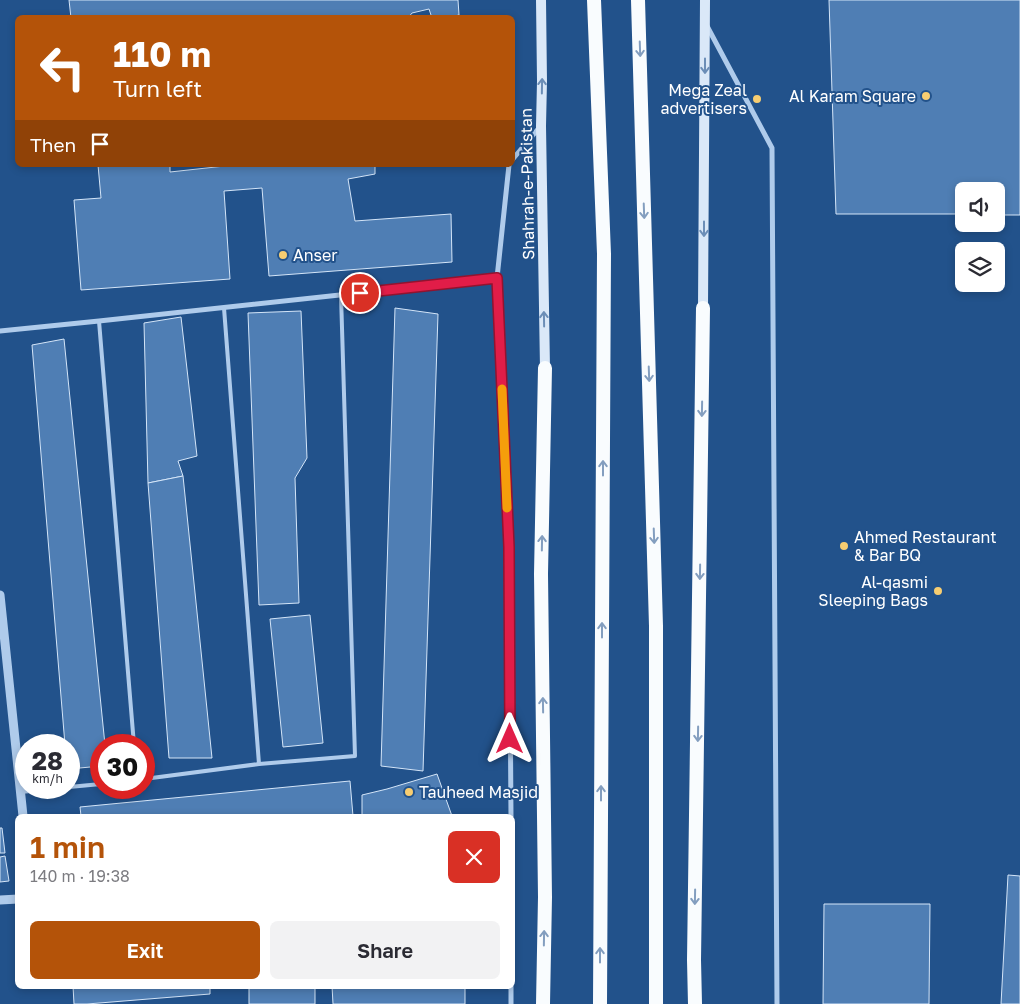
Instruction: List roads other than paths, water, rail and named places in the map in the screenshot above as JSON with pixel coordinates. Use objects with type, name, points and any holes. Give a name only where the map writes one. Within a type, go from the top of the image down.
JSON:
[{"type":"highway","points":[[594,0],[604,254],[600,1004]]},
{"type":"highway","points":[[638,0],[656,626],[656,1004]]},
{"type":"highway","points":[[695,1004],[694,960],[703,308]]},
{"type":"highway","points":[[543,1004],[545,897],[541,574],[545,368]]},
{"type":"main road","name":"Shahrah-e-Pakistan","points":[[541,0],[545,368]]},
{"type":"main road","points":[[703,308],[705,0]]},
{"type":"street","points":[[705,23],[772,148],[776,1004]]},
{"type":"street","points":[[515,156],[541,126]]},
{"type":"street","points":[[509,167],[497,278],[509,547],[511,814]]},
{"type":"street","points":[[0,331],[497,278]]},
{"type":"street","points":[[0,595],[15,743]]},
{"type":"street","points":[[21,799],[23,814]]},
{"type":"street","points":[[0,900],[15,899]]},
{"type":"street","points":[[511,989],[511,1004]]},
{"type":"lane","points":[[155,778],[259,764],[355,756],[340,295]]},
{"type":"lane","points":[[224,308],[259,764]]},
{"type":"lane","points":[[99,321],[133,734]]},
{"type":"place","name":"Al Karam Square","points":[[926,96]]},
{"type":"place","name":"Mega Zeal advertisers","points":[[757,99]]},
{"type":"place","name":"Anser","points":[[283,255]]},
{"type":"place","name":"Ahmed Restaurant & Bar BQ","points":[[844,546]]},
{"type":"place","name":"Al-qasmi Sleeping Bags","points":[[938,591]]},
{"type":"place","name":"Tauheed Masjid","points":[[409,792]]}]
